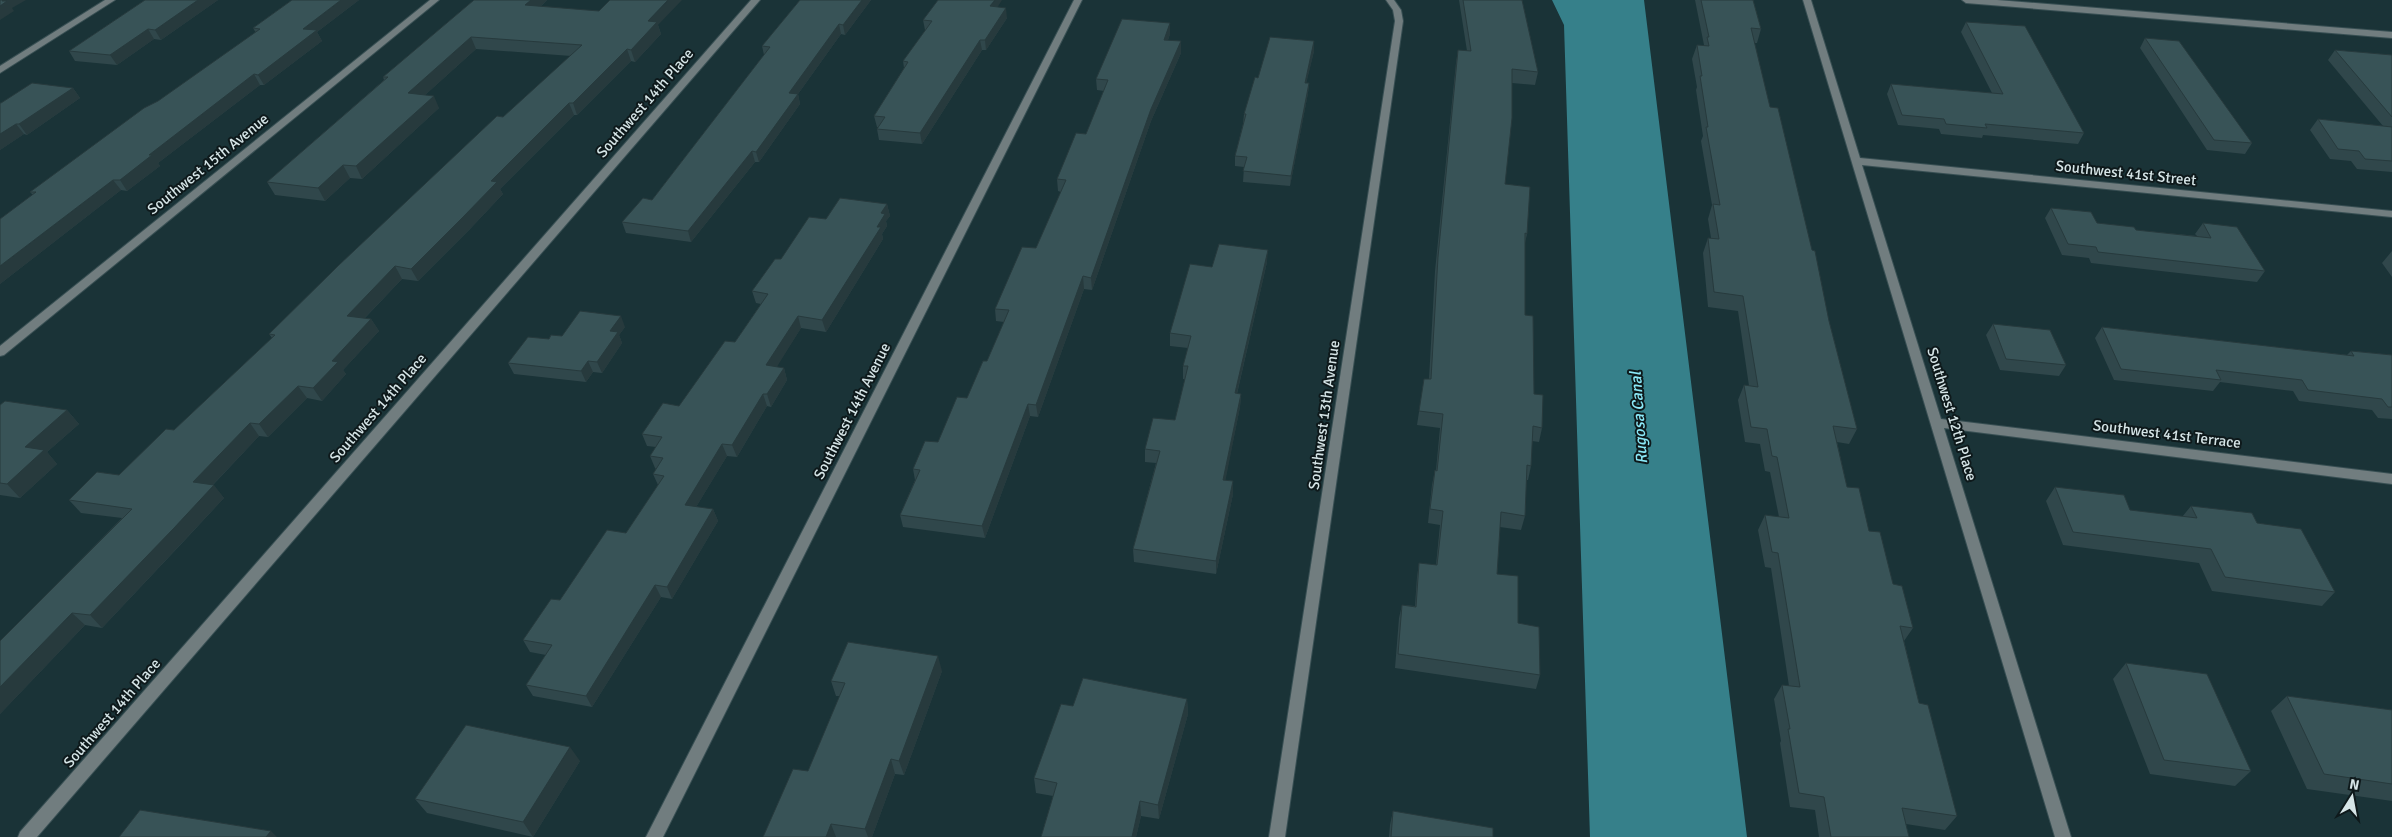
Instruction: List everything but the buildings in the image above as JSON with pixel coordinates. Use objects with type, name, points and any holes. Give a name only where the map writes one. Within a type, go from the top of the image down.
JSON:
[{"type":"street","points":[[0,70],[111,0]]},
{"type":"street","name":"Southwest 15th Avenue","points":[[0,352],[435,0]]},
{"type":"street","name":"Southwest 14th Place","points":[[26,837],[756,0]]},
{"type":"street","name":"Southwest 14th Avenue","points":[[654,837],[1078,0]]},
{"type":"street","name":"Southwest 13th Avenue","points":[[1277,837],[1399,22],[1397,10],[1390,0]]},
{"type":"street","name":"Southwest 12th Place","points":[[1807,0],[2064,837]]},
{"type":"street","points":[[1966,0],[2392,35]]},
{"type":"street","name":"Southwest 41st Street","points":[[1857,160],[2392,214]]},
{"type":"street","name":"Southwest 41st Terrace","points":[[1938,422],[2392,478]]},
{"type":"water","name":"Rugosa Canal","points":[[1552,0],[1644,0],[1747,837],[1590,837],[1564,25]]}]
